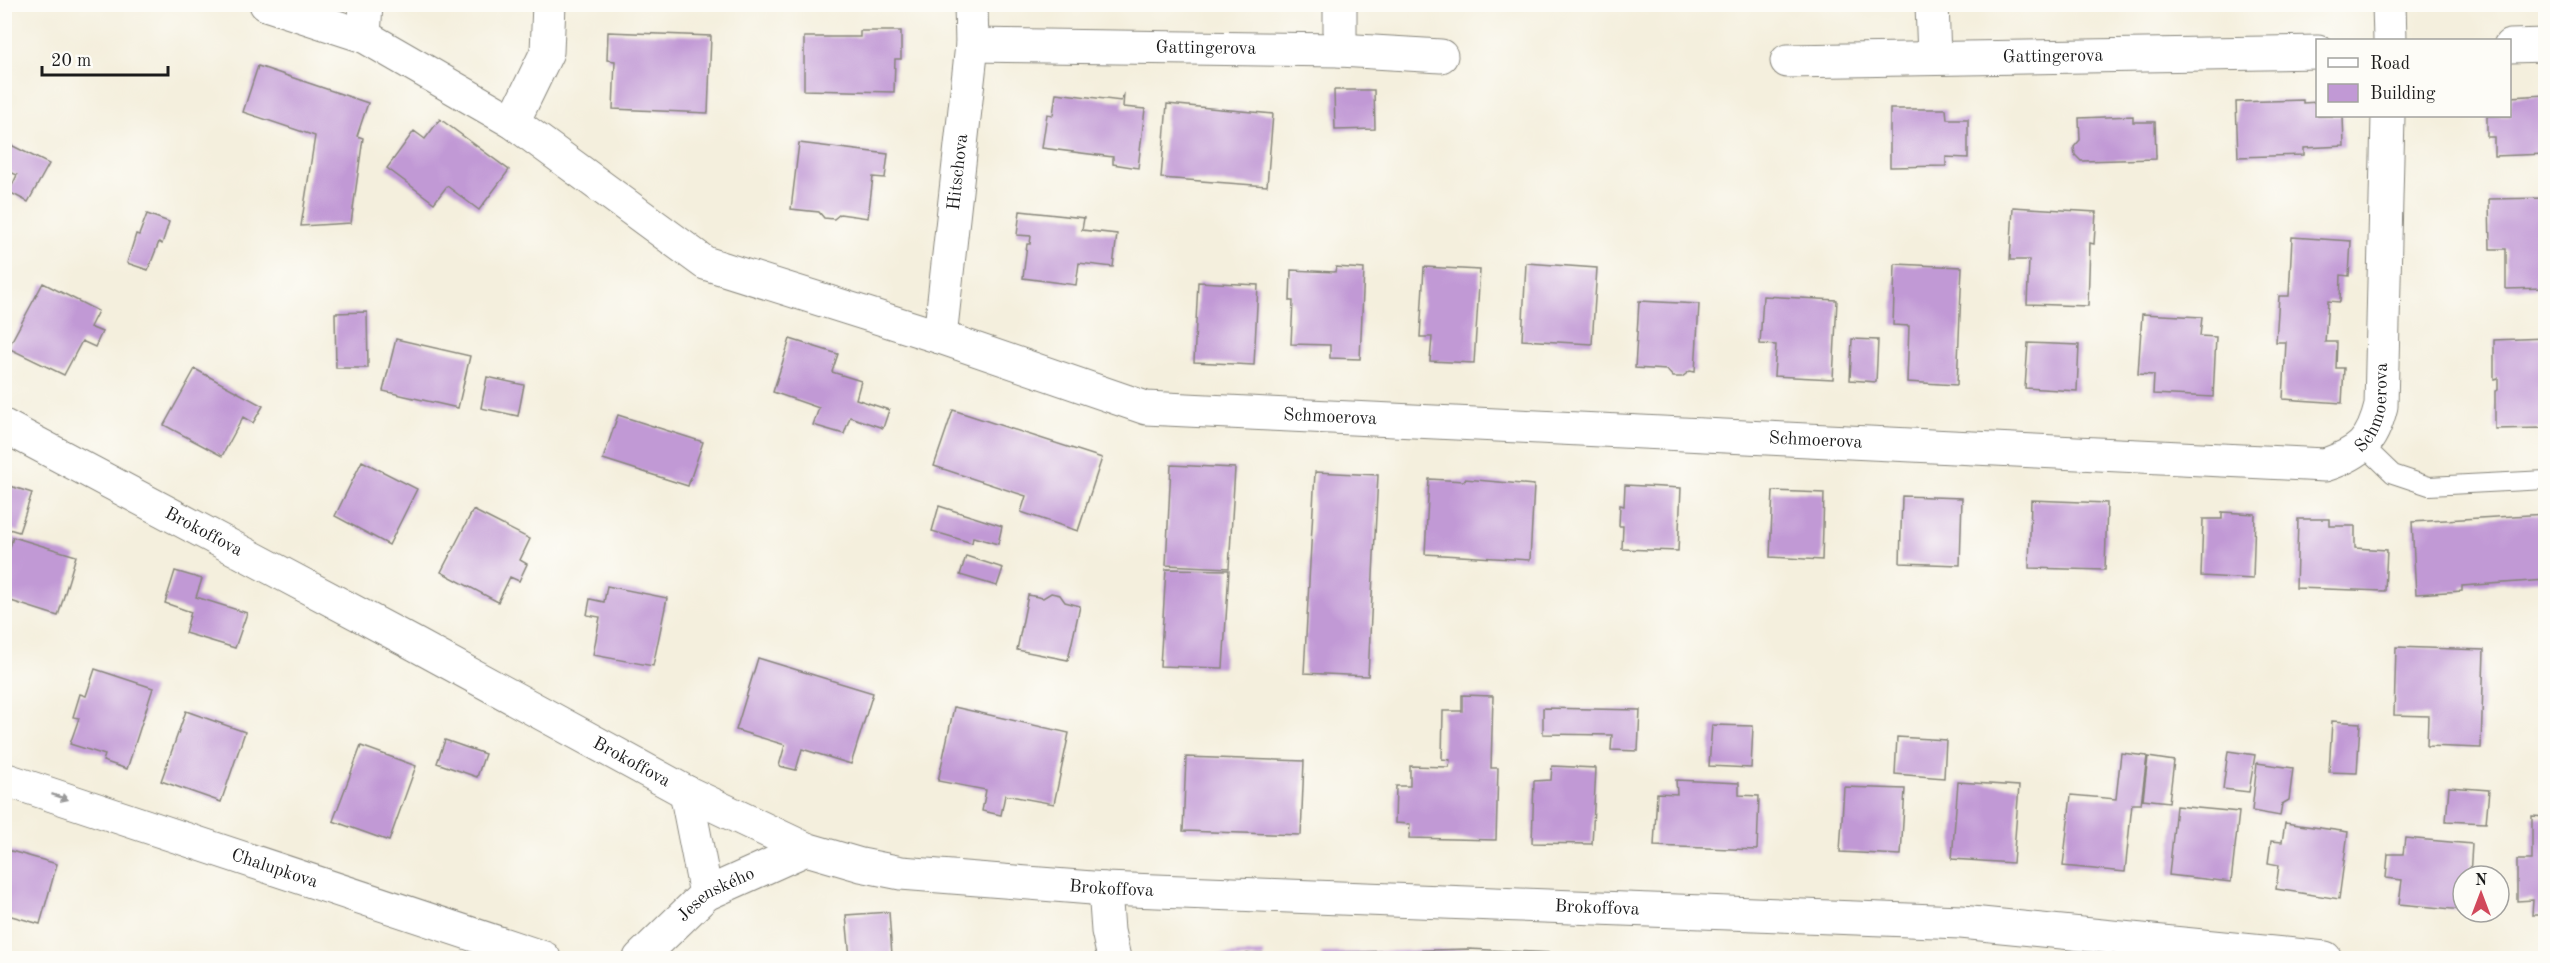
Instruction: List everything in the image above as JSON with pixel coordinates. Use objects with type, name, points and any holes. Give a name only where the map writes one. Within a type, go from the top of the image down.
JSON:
[{"type":"street","name":"Schmoerova","points":[[266,4],[365,20],[513,122],[705,263],[940,337],[1146,408],[2325,465],[2350,456],[2364,446],[2376,426],[2381,406],[2388,117]]},
{"type":"street","points":[[513,122],[547,52],[549,4]]},
{"type":"street","name":"Hitschova","points":[[940,337],[972,45],[971,4]]},
{"type":"street","points":[[1340,4],[1340,50]]},
{"type":"street","points":[[1932,4],[1934,57]]},
{"type":"street","points":[[2389,4],[2390,39]]},
{"type":"street","name":"Gattingerova","points":[[972,45],[1340,50],[1441,56]]},
{"type":"street","points":[[2511,46],[2546,45]]},
{"type":"street","name":"Gattingerova","points":[[1787,61],[2316,52]]},
{"type":"street","name":"Brokoffova","points":[[4,426],[411,642],[686,792],[806,849],[861,865],[901,873],[1105,889],[1961,922],[2325,958]]},
{"type":"street","name":"Chalupkova","points":[[4,779],[544,958]]},
{"type":"street","points":[[686,792],[706,894]]},
{"type":"street","name":"Jesenského","points":[[640,958],[706,894],[806,849]]},
{"type":"street","points":[[1105,889],[1108,931],[1114,958]]},
{"type":"lane","points":[[2364,446],[2393,474],[2429,486],[2546,480]]},
{"type":"building","points":[[860,31],[901,31],[901,59],[895,59],[894,92],[804,90],[804,37],[860,37]]},
{"type":"building","points":[[608,32],[711,36],[708,113],[613,109],[615,61],[607,60]]},
{"type":"building","points":[[258,66],[368,103],[357,136],[363,138],[351,223],[301,226],[315,136],[243,112]]},
{"type":"building","points":[[1334,90],[1374,90],[1375,129],[1335,130]]},
{"type":"building","points":[[1056,93],[1121,101],[1124,93],[1123,107],[1145,109],[1138,168],[1113,164],[1113,157],[1042,148],[1047,114],[1053,115]]},
{"type":"building","points":[[2546,95],[2546,154],[2494,156],[2494,137],[2487,137],[2487,117],[2511,117],[2511,97]]},
{"type":"building","points":[[2303,100],[2303,103],[2316,102],[2316,117],[2343,117],[2344,146],[2304,148],[2304,155],[2238,157],[2236,102]]},
{"type":"building","points":[[1167,104],[1273,114],[1267,186],[1161,178]]},
{"type":"building","points":[[1890,109],[1946,109],[1947,119],[1968,119],[1968,158],[1946,157],[1946,166],[1890,167]]},
{"type":"building","points":[[2133,116],[2133,122],[2155,122],[2156,159],[2081,161],[2075,155],[2074,147],[2080,140],[2079,118]]},
{"type":"building","points":[[440,119],[509,170],[479,210],[447,186],[434,203],[387,168],[414,131],[425,139]]},
{"type":"building","points":[[799,143],[888,154],[885,178],[873,177],[868,218],[840,214],[834,219],[824,218],[819,212],[791,209]]},
{"type":"building","points":[[11,145],[49,164],[28,202],[9,192],[17,175],[4,169],[4,156]]},
{"type":"building","points":[[2546,198],[2546,288],[2506,289],[2506,249],[2490,249],[2489,199]]},
{"type":"building","points":[[2013,207],[2096,212],[2094,244],[2090,243],[2088,306],[2027,304],[2029,260],[2010,260]]},
{"type":"building","points":[[1020,211],[1084,218],[1082,230],[1117,234],[1113,267],[1079,263],[1076,285],[1023,278],[1027,244],[1030,244],[1031,236],[1017,235]]},
{"type":"building","points":[[147,214],[169,222],[162,244],[159,242],[148,270],[127,263],[136,234],[139,235]]},
{"type":"building","points":[[2292,237],[2351,241],[2349,276],[2341,275],[2340,302],[2328,301],[2325,342],[2337,342],[2336,368],[2344,368],[2342,403],[2283,399],[2286,342],[2276,342],[2279,296],[2289,296]]},
{"type":"building","points":[[1526,263],[1597,268],[1592,344],[1522,340]]},
{"type":"building","points":[[1895,264],[1962,267],[1957,385],[1907,382],[1909,326],[1893,325]]},
{"type":"building","points":[[1336,267],[1364,269],[1360,359],[1330,358],[1330,345],[1291,344],[1293,301],[1290,301],[1291,270],[1335,272]]},
{"type":"building","points":[[1424,267],[1480,270],[1474,363],[1430,361],[1432,337],[1420,337]]},
{"type":"building","points":[[1198,282],[1258,285],[1254,365],[1194,362]]},
{"type":"building","points":[[43,283],[98,311],[90,327],[102,332],[95,347],[82,341],[64,375],[8,348]]},
{"type":"building","points":[[1763,296],[1837,300],[1833,379],[1774,376],[1776,345],[1760,344]]},
{"type":"building","points":[[1639,301],[1699,304],[1695,372],[1690,371],[1682,377],[1673,377],[1667,370],[1635,368]]},
{"type":"building","points":[[367,312],[368,368],[336,368],[335,313]]},
{"type":"building","points":[[2142,314],[2202,317],[2200,336],[2216,337],[2213,397],[2153,394],[2154,375],[2138,374]]},
{"type":"building","points":[[2546,338],[2546,434],[2543,434],[2543,428],[2495,429],[2495,391],[2498,390],[2498,378],[2494,379],[2494,340]]},
{"type":"building","points":[[396,339],[470,356],[458,408],[383,391]]},
{"type":"building","points":[[790,339],[838,354],[832,372],[861,381],[856,399],[889,410],[883,428],[850,417],[844,434],[813,425],[819,408],[773,392]]},
{"type":"building","points":[[1852,339],[1878,340],[1876,382],[1850,380]]},
{"type":"building","points":[[2028,343],[2079,345],[2077,391],[2025,388]]},
{"type":"building","points":[[195,369],[263,406],[253,423],[243,417],[222,456],[164,425]]},
{"type":"building","points":[[487,377],[524,385],[518,416],[481,408]]},
{"type":"building","points":[[953,410],[1102,458],[1078,531],[1021,512],[1026,496],[934,466]]},
{"type":"building","points":[[618,415],[703,442],[688,486],[603,459]]},
{"type":"building","points":[[362,461],[417,489],[389,545],[335,516]]},
{"type":"building","points":[[1171,465],[1235,468],[1229,568],[1166,565]]},
{"type":"building","points":[[1315,472],[1378,475],[1368,676],[1304,673]]},
{"type":"building","points":[[1429,479],[1464,481],[1465,479],[1534,485],[1530,560],[1425,554]]},
{"type":"building","points":[[4,484],[32,493],[19,532],[9,529],[5,541]]},
{"type":"building","points":[[1625,485],[1681,488],[1678,551],[1622,549],[1623,526],[1619,526],[1620,505],[1624,506]]},
{"type":"building","points":[[1773,491],[1824,493],[1822,560],[1770,557]]},
{"type":"building","points":[[1902,496],[1962,498],[1960,565],[1900,563]]},
{"type":"building","points":[[2031,500],[2107,503],[2105,570],[2029,568]]},
{"type":"building","points":[[939,506],[1002,526],[998,544],[973,537],[972,543],[932,531]]},
{"type":"building","points":[[473,510],[530,539],[520,560],[527,564],[519,581],[510,577],[498,602],[441,572]]},
{"type":"building","points":[[2222,512],[2255,514],[2253,579],[2201,576],[2203,519],[2222,519]]},
{"type":"building","points":[[2546,514],[2546,580],[2462,586],[2462,591],[2416,594],[2412,522]]},
{"type":"building","points":[[2298,519],[2330,519],[2330,526],[2355,526],[2355,548],[2387,550],[2385,591],[2296,588]]},
{"type":"building","points":[[13,537],[76,556],[58,616],[11,601],[7,614],[4,614],[4,568]]},
{"type":"building","points":[[966,556],[1003,568],[997,586],[960,575]]},
{"type":"building","points":[[1166,569],[1229,570],[1223,668],[1160,666]]},
{"type":"building","points":[[175,571],[202,579],[196,597],[247,613],[235,648],[185,633],[191,612],[165,603]]},
{"type":"building","points":[[607,586],[667,598],[653,666],[593,655],[600,617],[587,615],[590,599],[604,602]]},
{"type":"building","points":[[1051,593],[1060,595],[1065,602],[1080,606],[1068,660],[1017,650],[1028,595],[1043,598]]},
{"type":"building","points":[[2396,647],[2484,650],[2481,748],[2427,746],[2428,716],[2394,715]]},
{"type":"building","points":[[758,658],[873,693],[851,764],[802,749],[796,770],[779,766],[785,745],[736,730]]},
{"type":"building","points":[[95,669],[153,688],[127,769],[103,761],[105,755],[70,744],[79,718],[73,717],[80,694],[86,696]]},
{"type":"building","points":[[1462,695],[1493,696],[1491,768],[1498,768],[1496,840],[1409,838],[1410,824],[1395,823],[1396,786],[1410,786],[1410,766],[1449,767],[1450,760],[1442,759],[1443,711],[1462,711]]},
{"type":"building","points":[[954,707],[1069,733],[1054,804],[1005,795],[1001,815],[982,811],[986,790],[938,781]]},
{"type":"building","points":[[1543,708],[1640,710],[1638,751],[1611,750],[1612,735],[1543,734]]},
{"type":"building","points":[[186,711],[245,732],[221,802],[161,781]]},
{"type":"building","points":[[2332,721],[2360,723],[2357,773],[2329,772]]},
{"type":"building","points":[[1712,725],[1753,726],[1751,768],[1709,766]]},
{"type":"building","points":[[1897,737],[1946,740],[1944,778],[1895,774]]},
{"type":"building","points":[[445,740],[485,754],[477,777],[437,763]]},
{"type":"building","points":[[361,746],[416,766],[389,841],[333,821]]},
{"type":"building","points":[[2228,751],[2255,755],[2249,792],[2223,789]]},
{"type":"building","points":[[2121,753],[2147,756],[2141,804],[2132,804],[2125,872],[2063,866],[2071,795],[2116,799]]},
{"type":"building","points":[[1186,757],[1304,761],[1301,835],[1183,831]]},
{"type":"building","points":[[2148,757],[2174,761],[2169,802],[2143,799]]},
{"type":"building","points":[[2257,763],[2293,768],[2289,800],[2282,804],[2280,816],[2252,811]]},
{"type":"building","points":[[1552,766],[1596,768],[1592,844],[1532,843],[1534,781],[1551,780]]},
{"type":"building","points":[[1676,780],[1739,783],[1739,795],[1759,796],[1757,850],[1654,846],[1657,793],[1677,794]]},
{"type":"building","points":[[1958,782],[2019,786],[2013,863],[1952,859]]},
{"type":"building","points":[[1844,787],[1905,789],[1901,855],[1840,852]]},
{"type":"building","points":[[2449,787],[2489,790],[2486,823],[2446,821]]},
{"type":"building","points":[[2176,806],[2239,812],[2231,882],[2169,875]]},
{"type":"building","points":[[2532,816],[2546,817],[2546,915],[2532,915],[2533,900],[2517,901],[2517,860],[2532,860]]},
{"type":"building","points":[[2285,823],[2348,832],[2339,899],[2276,889],[2279,865],[2268,863],[2271,841],[2282,842]]},
{"type":"building","points":[[2405,838],[2472,844],[2471,864],[2451,864],[2451,909],[2399,904],[2402,880],[2386,878],[2388,854],[2403,854]]},
{"type":"building","points":[[4,849],[57,864],[40,924],[4,914]]},
{"type":"building","points":[[889,912],[892,955],[889,955],[890,958],[850,958],[846,915]]},
{"type":"building","points":[[1468,949],[1554,953],[1554,958],[1322,958],[1321,953]]},
{"type":"building","points":[[1264,953],[1264,958],[1193,958],[1193,956]]}]
